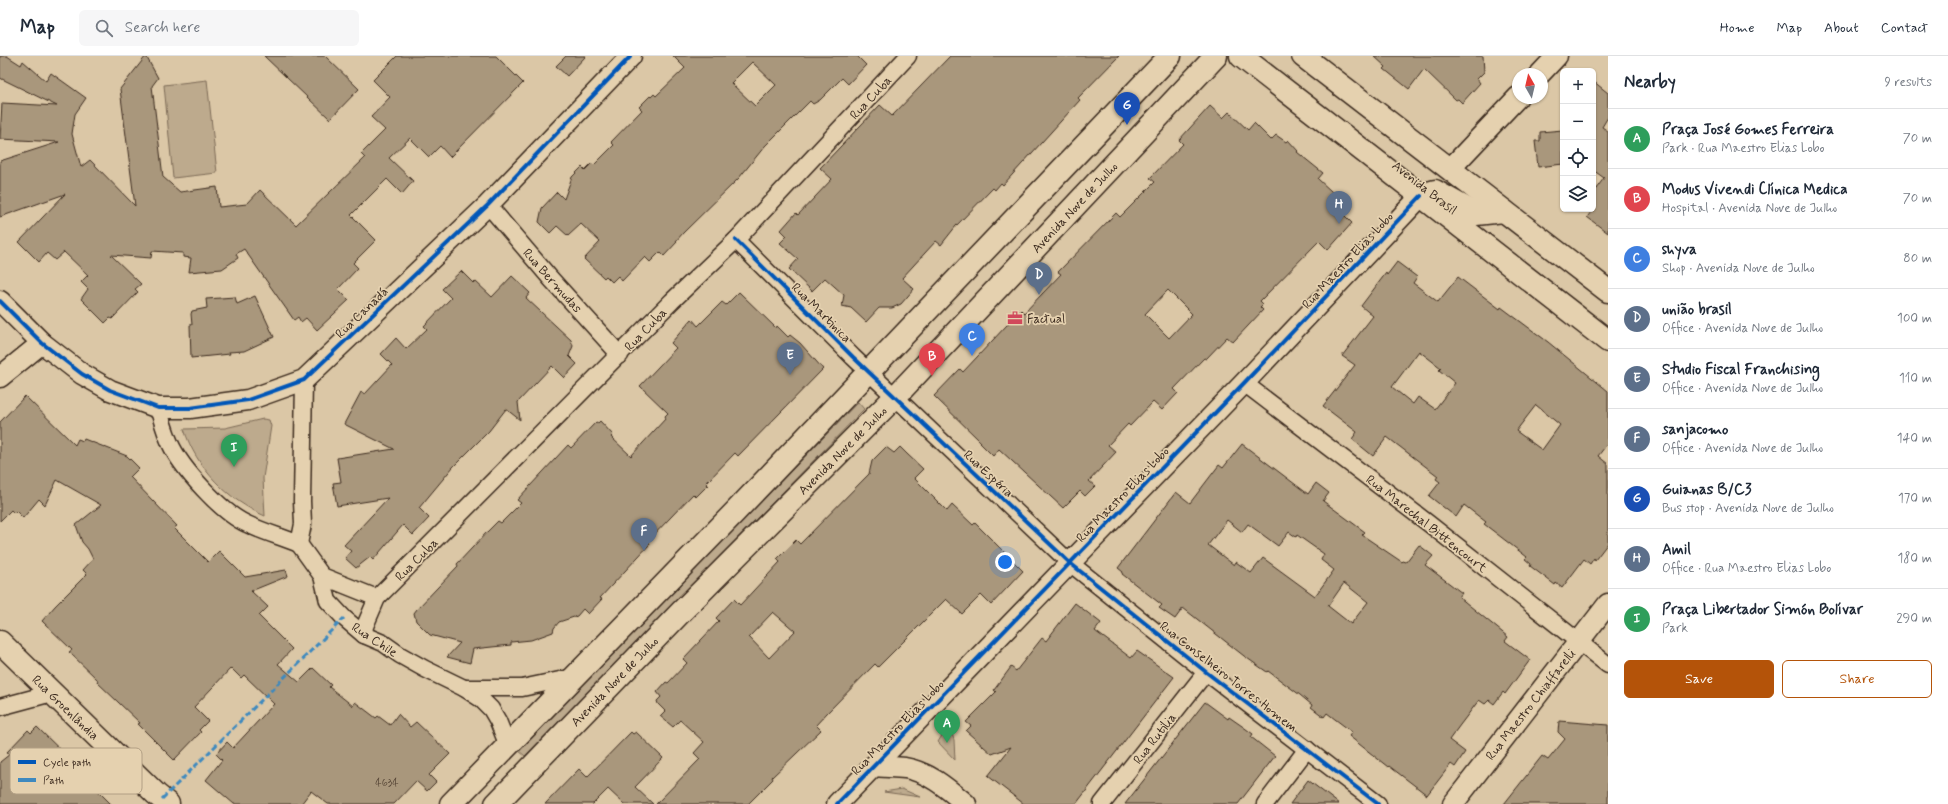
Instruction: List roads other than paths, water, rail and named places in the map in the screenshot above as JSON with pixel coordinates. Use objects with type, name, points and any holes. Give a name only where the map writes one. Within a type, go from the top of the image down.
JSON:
[{"type":"main road","points":[[451,804],[734,514],[868,371],[1170,56]]},
{"type":"main road","name":"Avenida Nove de Julho","points":[[496,804],[681,612],[895,397],[1216,56]]},
{"type":"main road","name":"Avenida Brasil","points":[[1241,56],[1420,196],[1605,331]]},
{"type":"main road","points":[[1303,56],[1608,291]]},
{"type":"main road","points":[[1420,196],[1435,191],[1476,214],[1504,211]]},
{"type":"main road","name":"Rua Groenlândia","points":[[0,642],[109,748]]},
{"type":"main road","name":"Rua Groenlândia","points":[[142,780],[168,804]]},
{"type":"street","name":"Rua Canadá","points":[[2,306],[42,343],[82,374],[110,390],[158,408],[190,408],[248,400],[304,380],[488,205],[632,56]]},
{"type":"street","name":"Rua Cuba","points":[[364,635],[365,626],[377,598],[672,301],[736,240],[908,56]]},
{"type":"street","points":[[1546,68],[1557,56]]},
{"type":"street","points":[[1450,169],[1512,103]]},
{"type":"street","name":"Rua Maestro Elias Lobo","points":[[837,804],[1244,383],[1420,196]]},
{"type":"street","name":"Rua Bermudas","points":[[488,205],[551,279],[620,355]]},
{"type":"street","name":"Rua Martinica","points":[[736,240],[895,397]]},
{"type":"street","points":[[0,377],[42,343]]},
{"type":"street","points":[[158,408],[170,444],[191,474],[208,494],[225,510],[246,524],[300,544],[303,524],[304,380]]},
{"type":"street","name":"Rua Marechal Bittencourt","points":[[1244,383],[1525,599],[1608,665]]},
{"type":"street","name":"Rua Espéria","points":[[895,397],[1070,563]]},
{"type":"street","name":"Rua Chile","points":[[300,544],[322,576],[328,601],[344,618],[364,635],[383,643],[424,669],[464,688],[491,709],[498,720],[508,746]]},
{"type":"street","name":"Rua Conselheiro Torres Homem","points":[[1070,563],[1206,672],[1378,804]]},
{"type":"street","points":[[322,576],[377,598]]},
{"type":"street","name":"Rua Maestro Chiaffarelli","points":[[1453,804],[1608,604]]},
{"type":"street","name":"Rua Rutilia","points":[[1102,804],[1206,672]]},
{"type":"street","name":"Rua Chile","points":[[464,688],[522,688],[574,677]]},
{"type":"street","points":[[3,703],[52,693]]},
{"type":"street","points":[[1265,804],[1307,749]]},
{"type":"street","points":[[873,766],[906,768],[922,773],[938,782],[966,804]]},
{"type":"place","name":"Guianas B/C3","points":[[1127,125]]},
{"type":"place","name":"Amil","points":[[1339,224]]},
{"type":"place","name":"união brasil","points":[[1039,295]]},
{"type":"place","name":"Factual","points":[[1015,318]]},
{"type":"place","name":"shyva","points":[[972,356]]},
{"type":"place","name":"Studio Fiscal Franchising","points":[[790,375]]},
{"type":"place","name":"Modus Vivendi Clínica Medica","points":[[932,376]]},
{"type":"place","name":"Praça Libertador Simón Bolívar","points":[[234,467]]},
{"type":"place","name":"sanjacomo","points":[[644,551]]},
{"type":"place","name":"Praça José Gomes Ferreira","points":[[947,743]]}]
